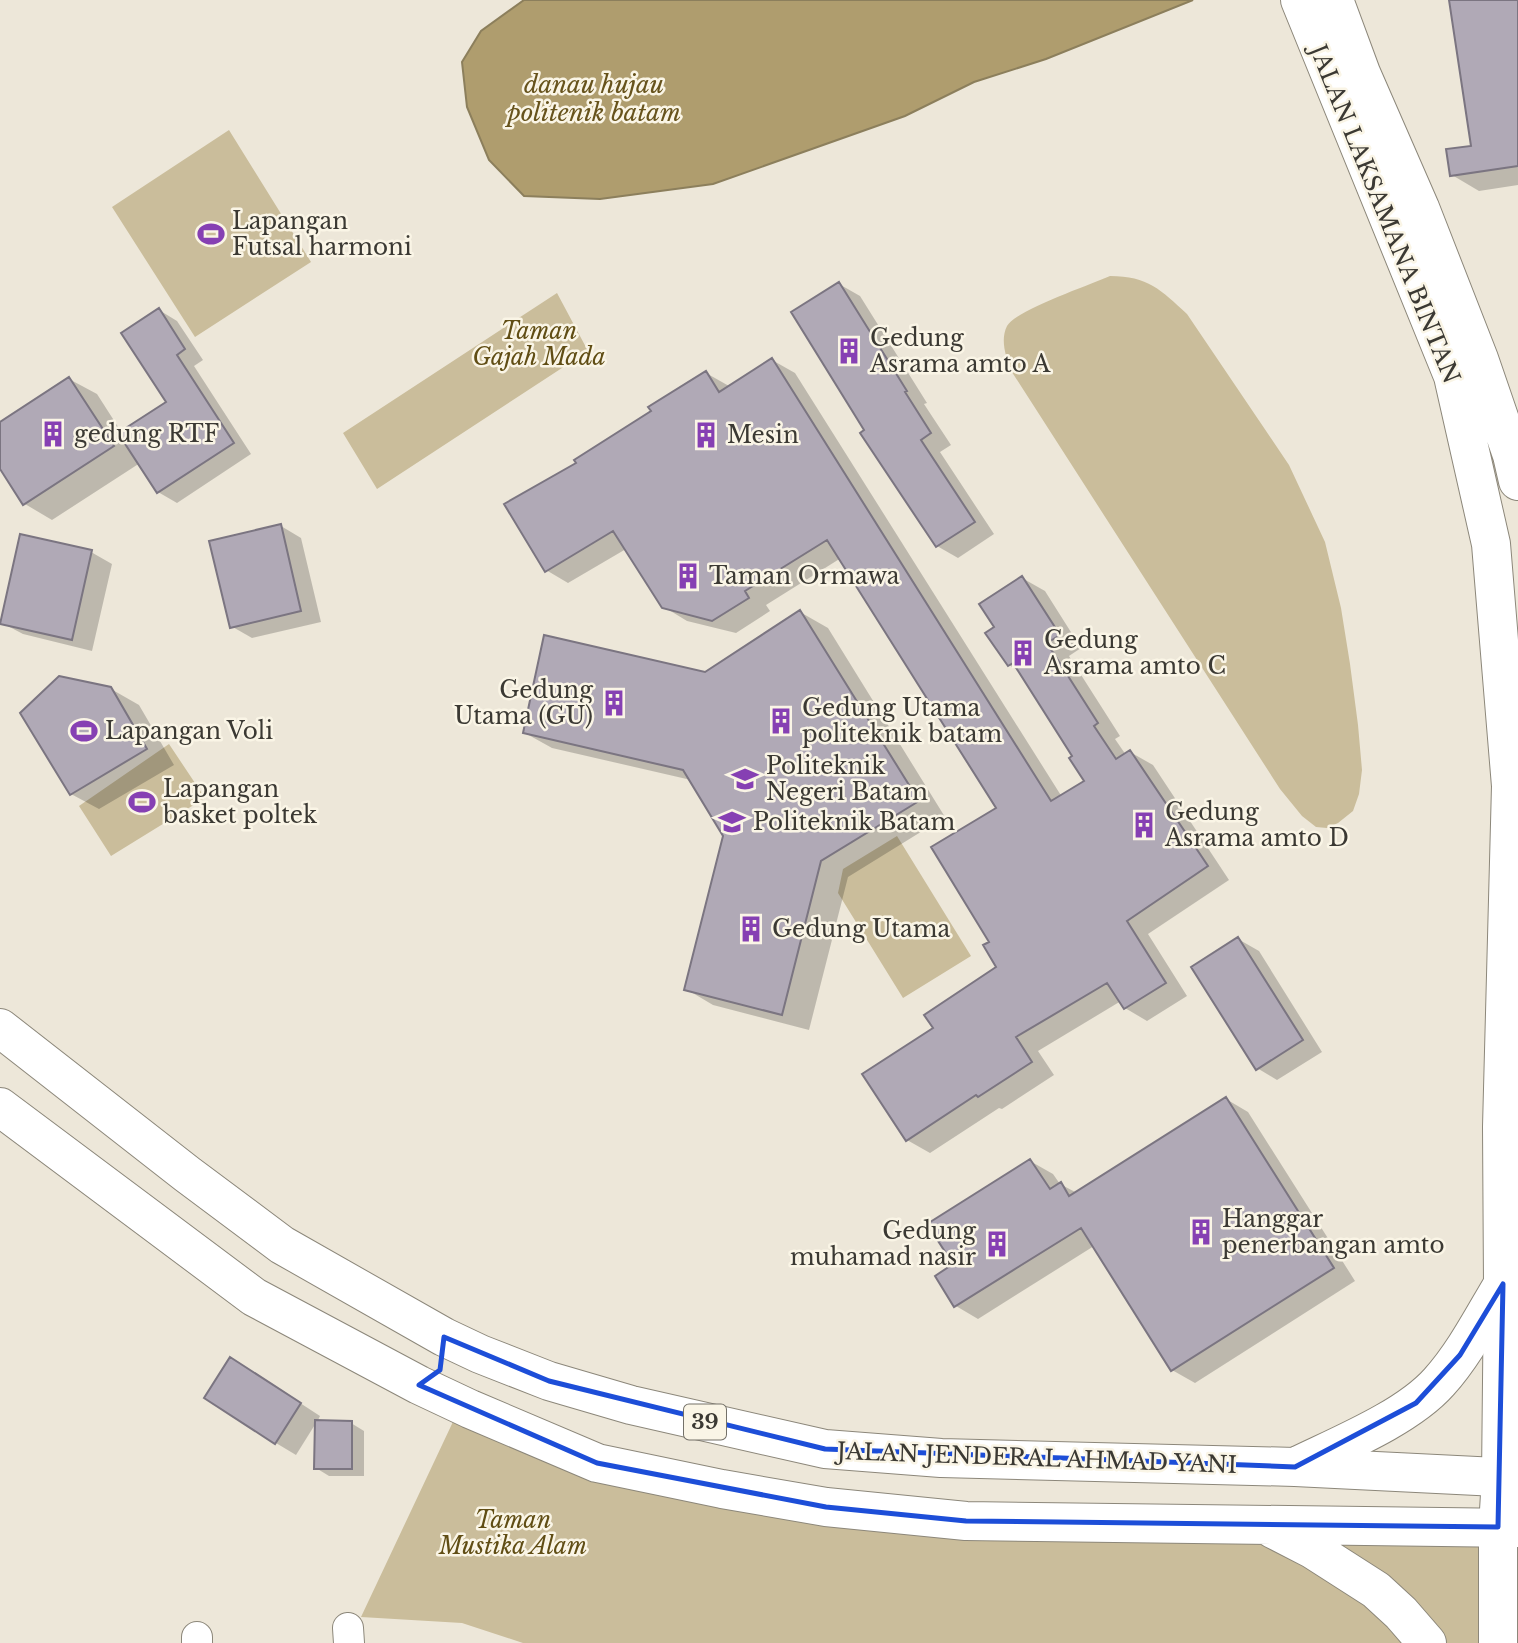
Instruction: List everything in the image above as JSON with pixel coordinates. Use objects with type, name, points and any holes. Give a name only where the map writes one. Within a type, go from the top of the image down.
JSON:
[{"type":"main road","name":"JALAN LAKSAMANA BINTAN","points":[[1300,0],[1453,376],[1491,544],[1515,785],[1502,1128],[1503,1284],[1509,1478],[1508,1528],[1498,1643]]},
{"type":"main road","name":"JALAN LAKSAMANA BINTAN","points":[[1334,0],[1361,73],[1420,208],[1479,359],[1512,455],[1518,481]]},
{"type":"main road","name":"JALAN JENDERAL AHMAD YANI","points":[[0,1028],[271,1237],[444,1337],[561,1385],[631,1405],[825,1449],[941,1458],[1295,1467],[1509,1478]]},
{"type":"main road","points":[[0,1107],[254,1297],[419,1385],[597,1464],[826,1507],[966,1521],[1508,1528]]},
{"type":"main road","points":[[1295,1467],[1388,1420],[1430,1391],[1460,1355],[1503,1284]]},
{"type":"main road","points":[[419,1385],[440,1370],[444,1361],[444,1337]]},
{"type":"main road","points":[[1267,1526],[1312,1549],[1376,1590],[1427,1643]]},
{"type":"highlighted area","points":[[1503,1284],[1498,1527],[966,1521],[826,1507],[597,1463],[419,1385],[440,1370],[444,1337],[549,1381],[825,1449],[1295,1467],[1416,1403],[1460,1355]]},
{"type":"green space","name":"Lapangan Futsal harmoni","points":[[229,130],[311,262],[195,337],[112,207]]},
{"type":"green space","points":[[1110,276],[1134,279],[1153,286],[1187,314],[1289,465],[1325,542],[1341,608],[1362,770],[1359,794],[1353,811],[1327,828],[1316,827],[1302,816],[1280,789],[1010,369],[1004,337],[1007,326],[1013,320],[1038,306]]},
{"type":"green space","name":"Taman Gajah Mada","points":[[557,293],[588,351],[377,489],[343,433]]},
{"type":"green space","name":"Lapangan basket poltek","points":[[169,744],[205,798],[111,856],[79,806]]},
{"type":"green space","points":[[897,836],[971,956],[903,998],[838,893],[843,869]]},
{"type":"green space","name":"Taman Mustika Alam","points":[[459,1409],[826,1507],[1498,1527],[1498,1643],[523,1643],[462,1623],[361,1617]]},
{"type":"water","name":"danau hujau politenik batam","points":[[524,0],[1193,0],[1046,59],[974,82],[905,116],[713,184],[600,199],[524,196],[489,160],[467,107],[462,62],[481,31]]},
{"type":"building","points":[[1449,0],[1518,0],[1518,166],[1450,176],[1446,149],[1471,146]]},
{"type":"building","points":[[839,282],[931,433],[921,440],[975,522],[936,547],[860,433],[864,430],[791,312]]},
{"type":"building","points":[[159,308],[185,349],[177,355],[234,443],[157,493],[118,433],[166,402],[121,333]]},
{"type":"building","points":[[772,358],[1051,801],[1084,781],[1069,758],[1072,756],[1013,663],[1008,666],[985,633],[994,627],[979,604],[1022,576],[1060,635],[1047,643],[1098,723],[1094,726],[1116,759],[1130,750],[1208,866],[1127,921],[1166,983],[1124,1009],[1107,983],[1016,1037],[1032,1062],[906,1141],[862,1074],[933,1028],[924,1015],[996,967],[983,945],[989,942],[931,847],[996,808],[827,540],[745,591],[749,598],[712,621],[662,608],[613,531],[545,572],[504,504],[576,463],[574,460],[651,411],[648,407],[706,371],[719,392]]},
{"type":"building","name":"gedung RTF","points":[[69,377],[114,446],[23,505],[0,469],[0,422]]},
{"type":"building","points":[[281,524],[301,611],[230,628],[209,541]]},
{"type":"building","points":[[20,534],[92,550],[72,640],[0,624]]},
{"type":"building","points":[[800,610],[919,801],[821,861],[782,1015],[684,990],[723,836],[683,770],[523,733],[544,635],[705,672]]},
{"type":"building","name":"Lapangan Voli","points":[[59,676],[111,687],[147,749],[70,795],[20,713]]},
{"type":"building","points":[[1238,937],[1303,1040],[1256,1070],[1191,967]]},
{"type":"building","name":"Hanggar penerbangan amto","points":[[1226,1097],[1334,1268],[1171,1371],[1081,1228],[954,1307],[935,1276],[953,1264],[927,1224],[1030,1159],[1050,1189],[1061,1182],[1069,1196]]},
{"type":"building","points":[[230,1357],[301,1403],[275,1444],[204,1398]]},
{"type":"building","points":[[315,1420],[352,1421],[352,1469],[314,1469]]},
{"type":"place","name":"Lapangan Futsal harmoni","points":[[211,234]]},
{"type":"place","name":"Gedung Asrama amto A","points":[[849,351]]},
{"type":"place","name":"gedung RTF","points":[[53,434]]},
{"type":"place","name":"Mesin","points":[[706,435]]},
{"type":"place","name":"Taman Ormawa","points":[[688,576]]},
{"type":"place","name":"Gedung Asrama amto C","points":[[1023,653]]},
{"type":"place","name":"Gedung Utama (GU)","points":[[614,703]]},
{"type":"place","name":"Gedung Utama politeknik batam","points":[[781,721]]},
{"type":"place","name":"Lapangan Voli","points":[[84,731]]},
{"type":"place","name":"Politeknik Negeri Batam","points":[[745,779]]},
{"type":"place","name":"Lapangan basket poltek","points":[[142,802]]},
{"type":"place","name":"Politeknik Batam","points":[[732,822]]},
{"type":"place","name":"Gedung Asrama amto D","points":[[1144,825]]},
{"type":"place","name":"Gedung Utama","points":[[751,929]]},
{"type":"place","name":"Hanggar penerbangan amto","points":[[1201,1232]]},
{"type":"place","name":"Gedung muhamad nasir","points":[[997,1244]]}]
